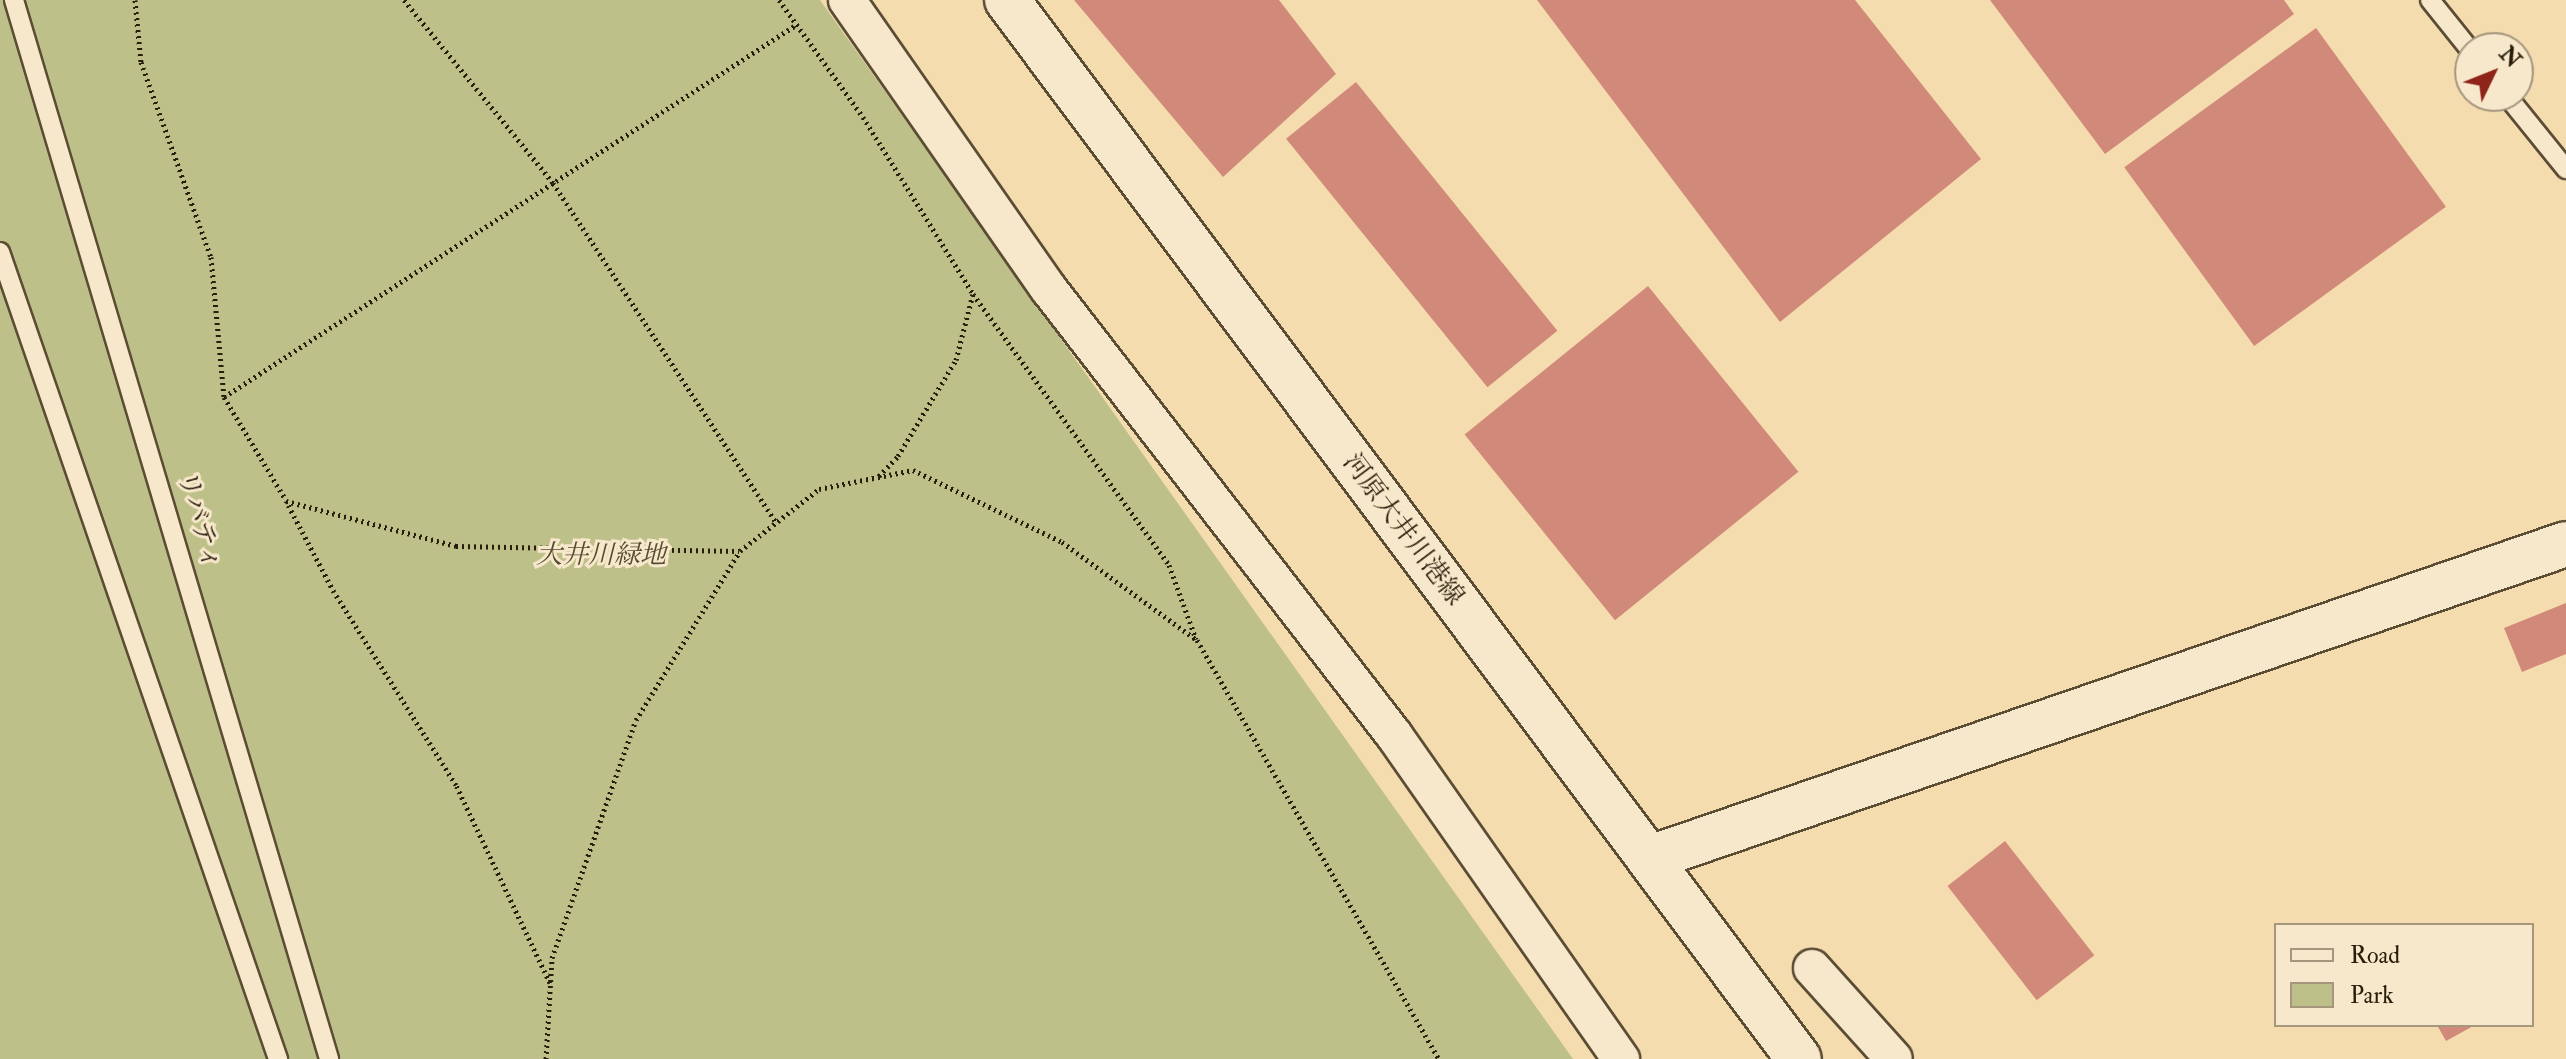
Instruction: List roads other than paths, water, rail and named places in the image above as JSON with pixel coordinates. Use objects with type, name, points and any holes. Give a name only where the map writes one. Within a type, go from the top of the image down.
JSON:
[{"type":"main road","name":"河原大井川港線","points":[[1007,0],[1799,1059]]},
{"type":"main road","points":[[1650,858],[2566,544]]},
{"type":"street","points":[[847,0],[1048,288],[1394,735],[1621,1059]]},
{"type":"street","points":[[1812,968],[1894,1059]]},
{"type":"lane","name":"リバティ","points":[[14,0],[329,1059]]},
{"type":"lane","points":[[2430,0],[2456,32]]},
{"type":"lane","points":[[2520,112],[2566,169]]},
{"type":"lane","points":[[0,252],[278,1059]]},
{"type":"park label","name":"大井川緑地","points":[[601,556]]}]
